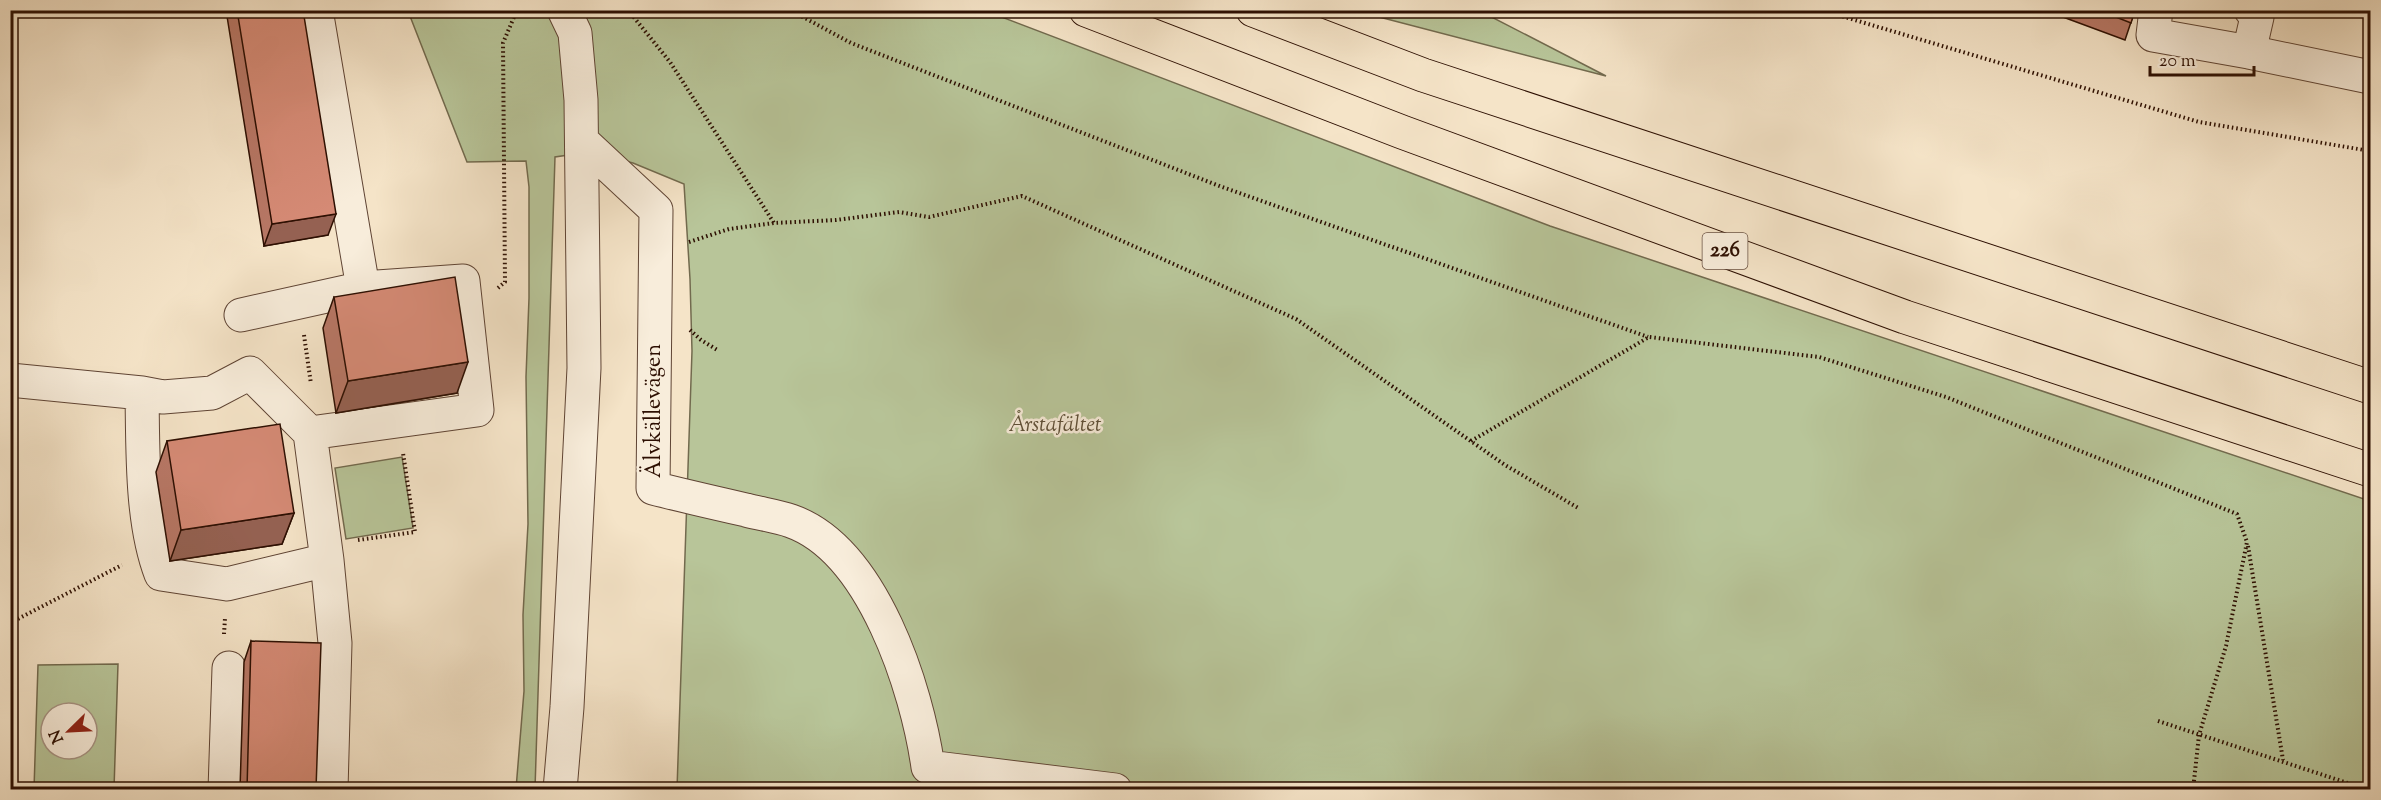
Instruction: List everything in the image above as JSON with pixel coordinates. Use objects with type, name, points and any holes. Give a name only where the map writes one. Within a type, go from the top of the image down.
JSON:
[{"type":"highway","name":"226","points":[[1086,10],[1402,132],[1905,317],[2370,470]]},
{"type":"highway","points":[[1253,10],[1423,75],[2370,387]]},
{"type":"street","points":[[316,10],[363,288]]},
{"type":"street","points":[[560,789],[567,707],[584,368],[582,141],[575,33],[564,10]]},
{"type":"street","points":[[2156,10],[2153,35],[2370,77]]},
{"type":"street","points":[[2249,52],[2258,17],[2251,10]]},
{"type":"street","name":"Älvkällevägen","points":[[582,141],[656,210],[653,488],[792,521],[830,544],[858,576],[903,663],[917,712],[928,767],[1115,789]]},
{"type":"street","points":[[241,315],[363,288],[463,281],[477,410],[314,433]]},
{"type":"street","points":[[10,380],[163,397],[213,393],[250,373],[314,433],[334,644],[331,789]]},
{"type":"street","points":[[142,393],[143,456],[152,549],[161,574],[227,584],[326,553]]},
{"type":"street","points":[[225,789],[229,668]]},
{"type":"path","points":[[466,312],[505,282],[503,43],[517,10]]},
{"type":"path","points":[[628,10],[670,62],[774,223]]},
{"type":"path","points":[[790,10],[850,43],[1222,187],[1649,337],[1819,357],[1946,397],[2237,514],[2247,542],[2283,760]]},
{"type":"path","points":[[1821,10],[2199,122],[2370,151]]},
{"type":"path","points":[[686,253],[688,242],[729,229],[899,212],[929,217],[1022,196],[1296,319],[1505,465],[1580,509]]},
{"type":"path","points":[[299,302],[314,433]]},
{"type":"path","points":[[687,327],[701,340],[719,351]]},
{"type":"path","points":[[1471,441],[1649,337]]},
{"type":"path","points":[[326,553],[415,532],[398,421]]},
{"type":"path","points":[[2193,789],[2199,735],[2226,646],[2247,542]]},
{"type":"path","points":[[10,623],[152,549]]},
{"type":"path","points":[[227,584],[223,647],[229,668]]},
{"type":"path","points":[[2158,721],[2369,789]]},
{"type":"green space","name":"Årstafältet","points":[[408,11],[986,11],[1550,226],[2370,501],[2370,789],[677,789],[692,351],[684,184],[633,163],[589,152],[555,157],[535,789],[516,789],[524,691],[523,615],[528,524],[526,377],[529,187],[526,161],[467,162]]},
{"type":"green space","points":[[1357,11],[1480,11],[1606,76],[1360,12]]},
{"type":"green space","points":[[402,457],[413,528],[346,539],[335,468]]},
{"type":"green space","points":[[118,664],[114,789],[34,789],[38,665]]},
{"type":"building","points":[[237,10],[303,10],[336,214],[272,224]]},
{"type":"building","points":[[2098,10],[2135,10],[2131,23]]},
{"type":"building","points":[[455,277],[468,362],[348,381],[334,297]]},
{"type":"building","points":[[280,424],[294,513],[181,530],[167,441]]},
{"type":"building","points":[[251,641],[321,643],[316,789],[247,789]]}]
